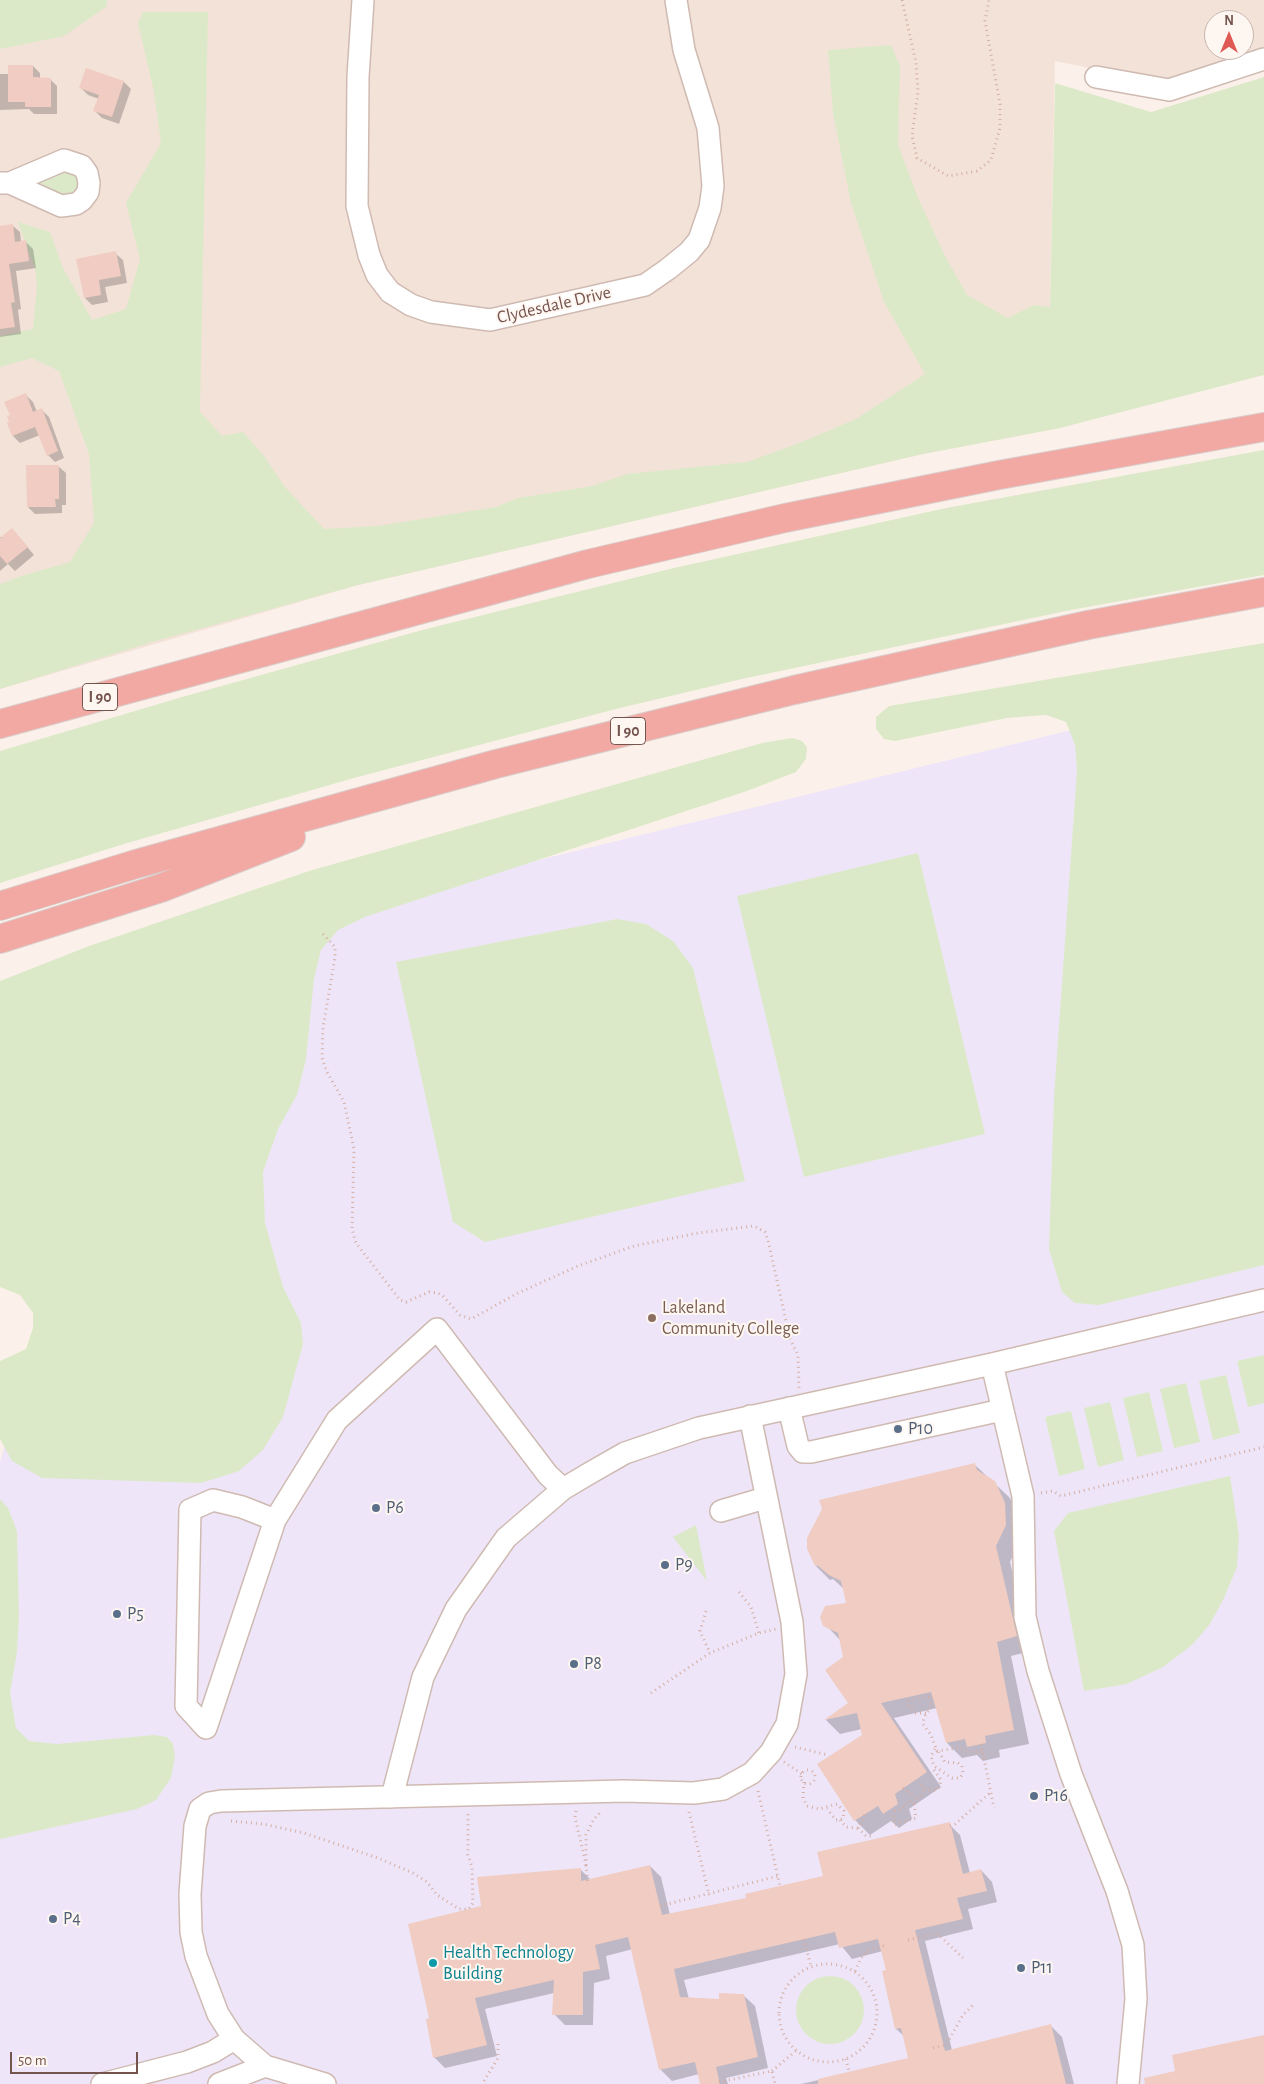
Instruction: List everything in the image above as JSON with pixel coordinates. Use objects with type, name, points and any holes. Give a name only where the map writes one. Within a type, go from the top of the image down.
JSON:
[{"type":"highway","name":"I 90","points":[[0,724],[597,562],[794,516],[999,475],[1264,427]]},
{"type":"highway","name":"I 90","points":[[0,906],[136,864],[496,764],[794,690],[1088,626],[1264,592]]},
{"type":"highway","points":[[0,939],[161,888],[425,785]]},
{"type":"street","name":"Clydesdale Drive","points":[[363,0],[358,77],[357,206],[369,255],[377,275],[390,292],[411,305],[431,312],[490,320],[646,285],[668,270],[689,252],[699,240],[706,226],[713,186],[708,128],[684,50],[676,0]]},
{"type":"street","points":[[1096,77],[1168,90],[1264,59]]},
{"type":"street","points":[[392,1797],[423,1677],[456,1609],[506,1538],[563,1488],[625,1454],[660,1439],[750,1416],[795,1401],[992,1364],[1264,1300]]},
{"type":"street","points":[[275,1520],[242,1507],[212,1500],[190,1510],[186,1706],[206,1728],[275,1520],[337,1420],[437,1329],[548,1475],[563,1488]]},
{"type":"street","points":[[992,1364],[996,1412],[1023,1496],[1025,1525],[1023,1596],[1025,1617],[1038,1671],[1071,1774],[1117,1891],[1133,1945],[1136,1999],[1128,2084]]},
{"type":"street","points":[[795,1401],[798,1446],[803,1452],[811,1452],[996,1412]]},
{"type":"street","points":[[325,2084],[265,2066],[234,2040],[218,2014],[196,1956],[191,1932],[190,1894],[194,1826],[200,1810],[208,1803],[221,1801],[624,1791],[694,1793],[724,1789],[753,1771],[771,1752],[787,1724],[796,1674],[792,1626],[750,1416]]},
{"type":"street","points":[[721,1511],[765,1498]]},
{"type":"street","points":[[102,2084],[187,2062],[212,2052],[234,2040]]},
{"type":"street","points":[[219,2084],[234,2080],[265,2066]]},
{"type":"path","points":[[902,0],[916,63],[918,91],[912,136],[917,158],[948,176],[977,171],[990,160],[1000,128],[1000,104],[985,21],[988,0]]},
{"type":"path","points":[[322,934],[335,947],[335,956],[323,1028],[322,1058],[344,1102],[354,1149],[352,1229],[356,1243],[400,1300],[412,1300],[429,1292],[438,1293],[460,1315],[471,1319],[516,1294],[578,1266],[634,1246],[698,1233],[754,1226],[765,1232],[768,1240],[790,1338],[798,1356],[795,1401]]},
{"type":"path","points":[[1253,1449],[1256,1442]]},
{"type":"path","points":[[1023,1496],[1054,1491],[1061,1496],[1264,1447]]},
{"type":"path","points":[[739,1592],[751,1607],[759,1633]]},
{"type":"path","points":[[706,1611],[700,1631],[710,1653]]},
{"type":"path","points":[[651,1693],[710,1653],[759,1633],[783,1628]]},
{"type":"path","points":[[926,1713],[915,1713],[910,1708],[909,1700],[931,1695],[930,1710],[926,1713],[923,1724],[931,1736],[935,1749],[945,1762],[958,1763],[962,1766],[962,1776],[956,1779],[952,1778],[934,1766]]},
{"type":"path","points":[[981,1744],[994,1808]]},
{"type":"path","points":[[789,1745],[828,1755]]},
{"type":"path","points":[[939,1752],[958,1748],[969,1752],[983,1752]]},
{"type":"path","points":[[921,1785],[925,1789],[936,1790],[941,1784],[940,1777],[934,1770],[931,1756],[935,1749]]},
{"type":"path","points":[[782,1760],[802,1774],[804,1782],[803,1798],[807,1806],[814,1809],[827,1809],[834,1803],[840,1807],[844,1816],[840,1820]]},
{"type":"path","points":[[802,1774],[806,1770],[814,1774],[812,1782],[804,1782]]},
{"type":"path","points":[[903,1788],[919,1800]]},
{"type":"path","points":[[914,1804],[919,1800],[925,1789]]},
{"type":"path","points":[[758,1790],[780,1886]]},
{"type":"path","points":[[950,1826],[955,1824],[991,1792]]},
{"type":"path","points":[[908,1801],[914,1804],[916,1818],[895,1825],[893,1818],[895,1811],[901,1810],[908,1801]]},
{"type":"path","points":[[226,1821],[263,1824],[304,1833],[378,1858],[413,1873],[427,1882],[437,1894],[459,1909],[469,1910],[473,1903],[472,1867],[468,1855],[468,1807]]},
{"type":"path","points":[[576,1808],[575,1817],[586,1865]]},
{"type":"path","points":[[588,1886],[586,1836],[594,1819],[605,1808]]},
{"type":"path","points":[[827,1809],[834,1818],[840,1820],[846,1827],[858,1828],[866,1836],[870,1836]]},
{"type":"path","points":[[689,1812],[709,1895]]},
{"type":"path","points":[[858,1828],[866,1813]]},
{"type":"path","points":[[660,1906],[778,1876]]},
{"type":"path","points":[[908,1940],[937,1933],[963,1958]]},
{"type":"path","points":[[804,1939],[811,1967]]},
{"type":"path","points":[[855,1971],[861,1958],[869,1950],[887,1945]]},
{"type":"path","points":[[833,1964],[855,1971],[867,1982],[875,1995],[877,2018],[870,2040],[859,2051],[846,2059],[829,2062],[812,2059],[797,2050],[786,2038],[780,2022],[780,2005],[785,1989],[796,1976],[811,1967],[833,1964]]},
{"type":"path","points":[[933,2048],[946,2044],[963,2015],[974,2004]]},
{"type":"path","points":[[484,2081],[498,2058],[498,2044]]},
{"type":"path","points":[[720,2082],[772,2071],[797,2050]]},
{"type":"path","points":[[846,2059],[848,2071]]},
{"type":"path","points":[[772,2071],[775,2084]]},
{"type":"shaded area","points":[[0,0],[1264,0],[1264,48],[1254,52],[1254,10],[1204,10],[1204,60],[1230,60],[1165,83],[1055,61],[1050,307],[1060,428],[923,454],[358,585],[0,689]]},
{"type":"shaded area","name":"Lakeland Community College","points":[[1264,683],[1264,2084],[0,2084],[0,1462],[81,1173],[276,924]]},
{"type":"green space","points":[[0,0],[107,0],[107,6],[64,36],[0,49]]},
{"type":"green space","points":[[143,12],[208,12],[200,412],[222,436],[243,432],[264,456],[284,486],[324,529],[378,526],[496,507],[518,498],[592,486],[627,474],[747,462],[797,444],[856,419],[925,374],[884,302],[851,203],[833,113],[828,50],[891,45],[900,66],[898,145],[919,200],[945,256],[967,295],[1008,318],[1034,305],[1050,307],[1055,83],[1151,112],[1264,77],[1264,375],[1060,428],[923,454],[358,585],[152,642],[0,689],[0,584],[70,562],[94,523],[89,454],[59,371],[32,358],[0,367],[0,336],[33,329],[37,286],[35,268],[18,222],[50,232],[63,268],[92,320],[126,309],[140,259],[126,203],[161,143],[154,92],[138,23]]},
{"type":"green space","points":[[60,169],[70,170],[78,177],[80,188],[68,199],[39,189],[36,182]]},
{"type":"green space","points":[[1264,450],[1264,575],[1071,610],[742,679],[616,709],[354,778],[124,844],[0,883],[0,751],[182,697],[426,629],[674,568],[946,508]]},
{"type":"green space","points":[[1264,643],[1264,1265],[1099,1305],[1075,1303],[1062,1292],[1049,1249],[1054,1097],[1077,770],[1075,745],[1066,722],[1046,715],[1007,718],[895,741],[884,739],[876,729],[876,717],[889,706]]},
{"type":"green space","points":[[792,738],[802,741],[807,747],[806,759],[796,772],[747,791],[365,917],[338,930],[321,950],[314,979],[306,1059],[297,1095],[278,1129],[263,1172],[265,1223],[283,1287],[301,1323],[303,1344],[283,1417],[263,1450],[239,1471],[201,1483],[42,1478],[12,1461],[0,1439],[0,1361],[26,1349],[33,1328],[33,1313],[20,1295],[0,1287],[0,981],[89,946],[309,871],[762,743]]},
{"type":"green space","points":[[918,853],[985,1134],[804,1177],[737,896]]},
{"type":"green space","points":[[617,919],[646,924],[673,941],[693,968],[745,1181],[485,1242],[453,1222],[396,962]]},
{"type":"green space","points":[[1264,1355],[1264,1403],[1248,1407],[1237,1361]]},
{"type":"green space","points":[[1226,1375],[1240,1433],[1213,1440],[1199,1381]]},
{"type":"green space","points":[[1186,1383],[1200,1442],[1174,1448],[1160,1389]]},
{"type":"green space","points":[[1149,1392],[1163,1451],[1137,1457],[1123,1398]]},
{"type":"green space","points":[[1110,1402],[1124,1460],[1098,1467],[1084,1408]]},
{"type":"green space","points":[[1071,1411],[1085,1469],[1059,1476],[1045,1417]]},
{"type":"green space","points":[[1230,1476],[1239,1535],[1237,1567],[1224,1598],[1210,1624],[1192,1645],[1163,1667],[1127,1684],[1084,1691],[1054,1531],[1068,1513]]},
{"type":"green space","points":[[0,1499],[8,1508],[17,1531],[19,1617],[17,1652],[10,1693],[16,1728],[29,1741],[57,1744],[154,1735],[167,1737],[173,1744],[175,1757],[171,1778],[156,1800],[137,1809],[0,1839]]},
{"type":"green space","points":[[696,1525],[707,1581],[673,1537]]},
{"type":"green space","points":[[830,1976],[843,1979],[854,1986],[861,1997],[864,2010],[861,2023],[854,2034],[843,2041],[830,2044],[817,2041],[806,2034],[799,2023],[796,2010],[799,1997],[806,1986],[817,1979]]},
{"type":"building","points":[[8,65],[33,65],[33,77],[51,78],[51,107],[25,107],[25,102],[8,102]]},
{"type":"building","points":[[86,68],[124,81],[112,117],[93,111],[99,95],[79,88]]},
{"type":"building","points":[[13,224],[15,242],[26,240],[29,261],[9,264],[15,302],[11,303],[15,327],[0,329],[0,226]]},
{"type":"building","points":[[116,251],[121,276],[99,280],[101,295],[84,298],[76,259]]},
{"type":"building","points":[[26,393],[33,412],[42,408],[58,451],[47,456],[35,427],[12,436],[7,423],[9,422],[7,416],[10,415],[4,402]]},
{"type":"building","points":[[26,465],[59,465],[59,499],[55,499],[56,507],[27,507]]},
{"type":"building","points":[[12,528],[28,547],[7,564],[0,556],[0,538]]},
{"type":"building","points":[[975,1463],[977,1470],[995,1481],[1005,1503],[1006,1525],[996,1546],[1017,1636],[997,1642],[1014,1730],[985,1736],[986,1743],[967,1747],[965,1739],[946,1743],[931,1692],[881,1703],[927,1772],[895,1794],[898,1804],[883,1814],[878,1806],[854,1821],[817,1764],[862,1735],[857,1713],[824,1720],[848,1703],[825,1670],[843,1657],[838,1633],[823,1626],[820,1617],[825,1606],[846,1603],[841,1581],[829,1575],[817,1565],[815,1566],[807,1549],[807,1538],[822,1509],[819,1500]]},
{"type":"building","points":[[950,1822],[963,1874],[981,1869],[987,1891],[957,1898],[963,1919],[915,1930],[945,2051],[1051,2024],[1066,2084],[818,2084],[818,2079],[908,2058],[901,2028],[895,2029],[882,1971],[886,1970],[878,1939],[839,1948],[835,1932],[674,1969],[680,1997],[719,1999],[719,1993],[744,1994],[758,2057],[716,2067],[720,2084],[700,2084],[695,2062],[659,2070],[628,1937],[595,1945],[600,1969],[583,1972],[583,2015],[552,2015],[554,1980],[475,1998],[487,2045],[433,2058],[426,2019],[429,2018],[408,1924],[481,1906],[477,1877],[581,1868],[581,1881],[650,1865],[662,1915],[746,1898],[745,1894],[823,1876],[817,1852]]},
{"type":"building","points":[[1264,2035],[1264,2084],[1145,2084],[1144,2078],[1175,2071],[1172,2055]]},
{"type":"place","name":"Lakeland Community College","points":[[652,1318]]},
{"type":"place","name":"P10","points":[[898,1429]]},
{"type":"place","name":"P6","points":[[376,1508]]},
{"type":"place","name":"P9","points":[[665,1565]]},
{"type":"place","name":"P5","points":[[117,1614]]},
{"type":"place","name":"P8","points":[[574,1664]]},
{"type":"place","name":"P16","points":[[1034,1796]]},
{"type":"place","name":"P4","points":[[53,1919]]},
{"type":"place","name":"Health Technology Building","points":[[433,1963]]},
{"type":"place","name":"P11","points":[[1021,1968]]}]
